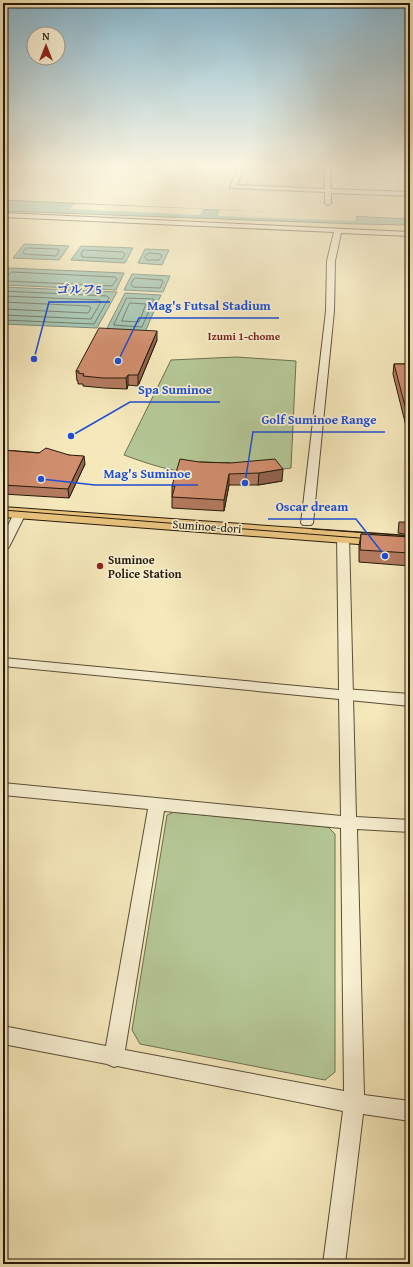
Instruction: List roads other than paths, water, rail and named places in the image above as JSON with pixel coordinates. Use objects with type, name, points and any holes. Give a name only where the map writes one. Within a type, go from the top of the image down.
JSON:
[{"type":"main road","name":"Suminoe-dori","points":[[3,501],[410,529]]},
{"type":"main road","name":"Suminoe-dori","points":[[11,512],[410,542]]},
{"type":"street","points":[[251,226],[410,234]]},
{"type":"street","points":[[307,523],[329,324],[331,261],[338,230]]},
{"type":"street","points":[[3,547],[11,512]]},
{"type":"street","points":[[334,1264],[354,1104],[345,695],[344,536]]},
{"type":"street","points":[[3,662],[410,700]]},
{"type":"street","points":[[3,789],[349,823],[410,826]]},
{"type":"street","points":[[114,1058],[157,804]]},
{"type":"street","points":[[3,1035],[354,1104],[410,1111]]},
{"type":"water","points":[[24,244],[69,246],[59,260],[13,258]]},
{"type":"water","points":[[81,246],[133,248],[125,263],[71,260]]},
{"type":"water","points":[[145,249],[169,250],[162,265],[138,263]]},
{"type":"water","points":[[9,268],[124,273],[116,290],[3,285],[3,276]]},
{"type":"water","points":[[132,274],[170,276],[163,292],[124,290]]},
{"type":"water","points":[[3,287],[117,292],[97,328],[3,324]]},
{"type":"water","points":[[125,293],[161,295],[145,332],[106,330]]},
{"type":"tram line","points":[[3,510],[372,539]]},
{"type":"tram line","points":[[312,529],[410,536]]},
{"type":"place","name":"ゴルフ5","points":[[34,359]]},
{"type":"place","name":"Mag's Futsal Stadium","points":[[118,361]]},
{"type":"place","name":"Spa Suminoe","points":[[71,436]]},
{"type":"place","name":"Mag's Suminoe","points":[[41,479]]},
{"type":"place","name":"Golf Suminoe Range","points":[[245,483]]},
{"type":"place","name":"Oscar dream","points":[[385,556]]},
{"type":"place","name":"Suminoe Police Station","points":[[100,566]]},
{"type":"district","name":"Izumi 1-chome","points":[[244,336]]}]
